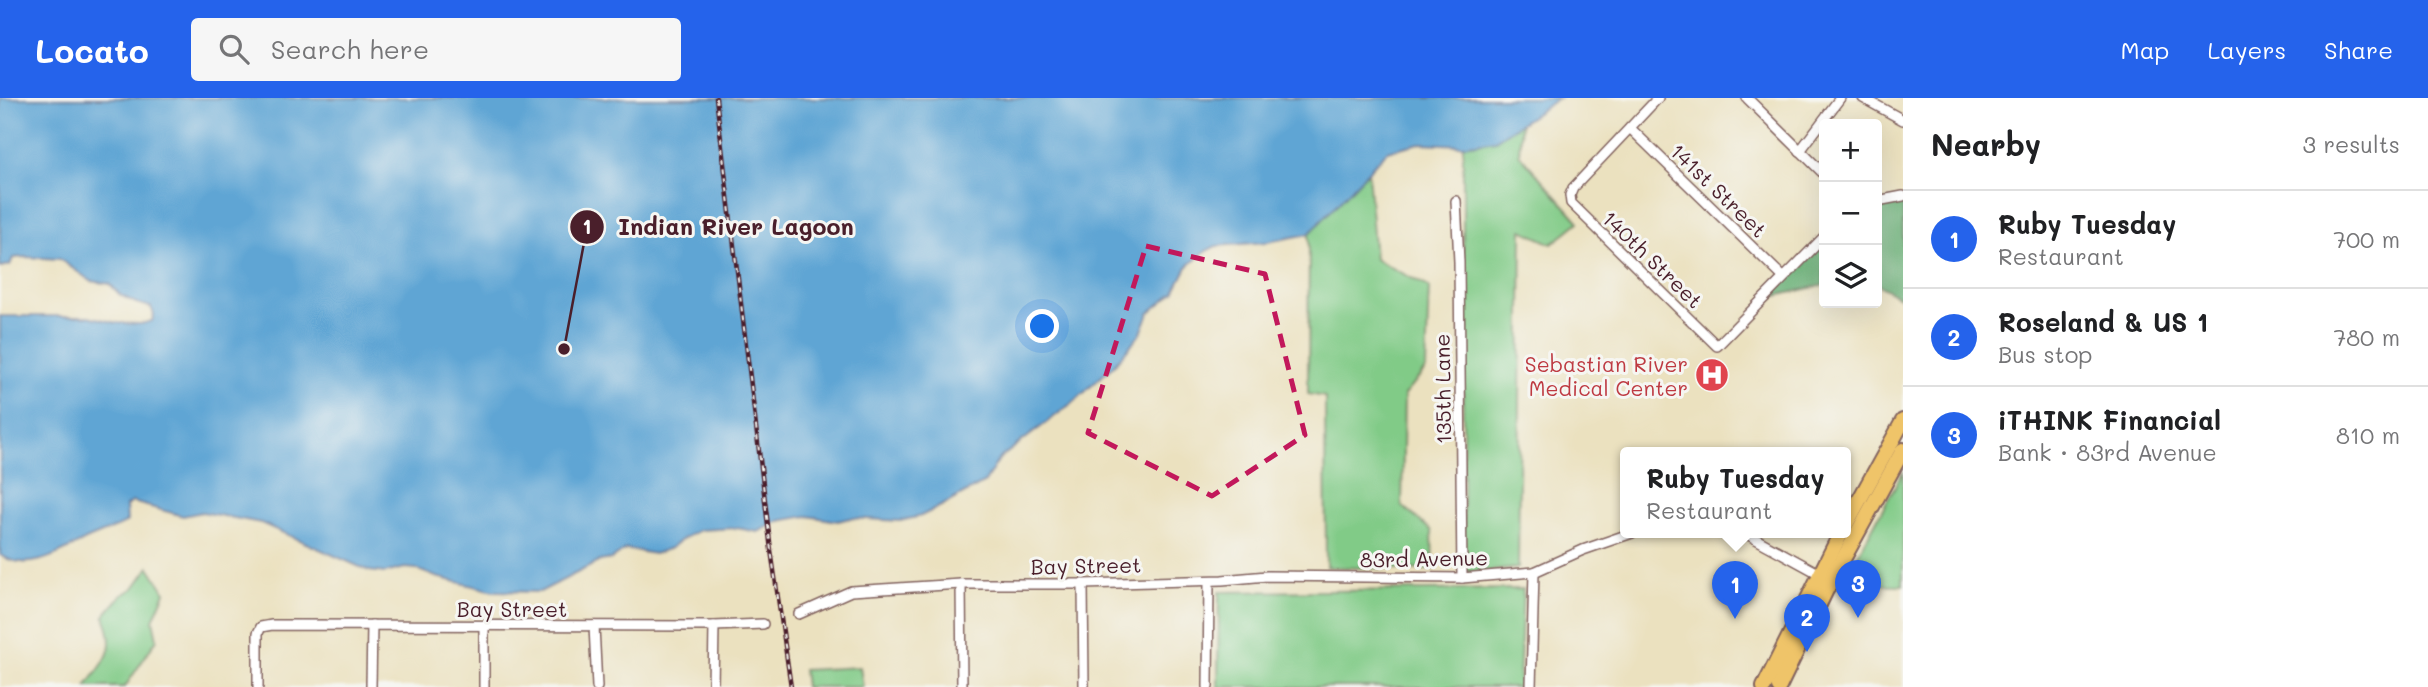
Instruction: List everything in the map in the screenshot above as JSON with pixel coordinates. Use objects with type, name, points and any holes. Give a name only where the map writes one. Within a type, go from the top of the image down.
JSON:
[{"type":"main road","points":[[1851,515],[1903,421]]},
{"type":"main road","points":[[1779,687],[1823,597],[1903,450]]},
{"type":"main road","points":[[1764,687],[1838,538]]},
{"type":"main road","points":[[1820,574],[1823,597]]},
{"type":"street","points":[[1630,128],[1658,98]]},
{"type":"street","points":[[1746,98],[1819,169]]},
{"type":"street","points":[[1800,151],[1840,98]]},
{"type":"street","points":[[1863,98],[1903,120]]},
{"type":"street","name":"140th Street","points":[[1630,128],[1573,188],[1571,203],[1717,346],[1783,277]]},
{"type":"street","name":"141st Street","points":[[1630,128],[1783,277]]},
{"type":"street","points":[[1882,200],[1903,197]]},
{"type":"street","name":"135th Lane","points":[[1456,201],[1462,578]]},
{"type":"street","points":[[1783,277],[1819,242]]},
{"type":"street","name":"83rd Avenue","points":[[1209,580],[1267,576],[1462,578],[1534,572],[1620,537]]},
{"type":"street","points":[[1754,538],[1820,574]]},
{"type":"street","points":[[1531,687],[1534,572]]},
{"type":"street","points":[[1208,687],[1209,580]]},
{"type":"street","name":"Bay Street","points":[[799,614],[851,591],[961,584],[1209,580]]},
{"type":"street","points":[[961,584],[962,687]]},
{"type":"street","points":[[1083,584],[1084,687]]},
{"type":"street","name":"Bay Street","points":[[258,687],[258,633],[261,627],[272,625],[763,624]]},
{"type":"street","points":[[371,687],[372,625]]},
{"type":"street","points":[[484,626],[484,687]]},
{"type":"street","points":[[594,626],[597,687]]},
{"type":"street","points":[[713,687],[714,626]]},
{"type":"highlighted area","points":[[1146,246],[1265,274],[1305,435],[1212,496],[1088,433]]},
{"type":"green space","points":[[1521,122],[1519,154],[1579,222],[1552,244],[1522,230],[1518,568],[1463,574],[1463,145],[1495,140]]},
{"type":"green space","points":[[1368,171],[1375,259],[1429,287],[1426,369],[1404,395],[1402,506],[1432,531],[1433,570],[1326,567],[1325,397],[1308,394],[1309,234]]},
{"type":"green space","points":[[1903,198],[1903,299],[1882,287],[1882,202]]},
{"type":"green space","points":[[1819,241],[1819,286],[1767,298]]},
{"type":"green space","points":[[1903,471],[1903,585],[1847,584],[1839,590]]},
{"type":"green space","points":[[149,567],[165,592],[153,620],[157,639],[125,687],[86,687],[110,647],[104,616],[121,596],[134,588]]},
{"type":"green space","points":[[1523,589],[1519,687],[1218,687],[1219,592]]},
{"type":"green space","points":[[860,667],[863,687],[805,687],[803,670]]},
{"type":"water","points":[[0,98],[1559,98],[1495,140],[1463,145],[1420,143],[1387,151],[1309,234],[1267,242],[1216,246],[1204,252],[1187,267],[1174,292],[1149,313],[1141,333],[1114,365],[1076,400],[999,459],[985,482],[921,516],[900,521],[850,518],[838,521],[807,516],[779,521],[758,532],[737,528],[700,530],[671,548],[654,554],[626,549],[612,559],[600,561],[540,592],[494,591],[436,577],[416,569],[405,568],[385,573],[369,571],[261,523],[202,512],[183,516],[132,502],[126,506],[127,521],[124,524],[56,555],[33,562],[22,562],[0,555],[0,316],[88,316],[117,323],[141,324],[152,321],[154,314],[151,307],[120,295],[110,284],[91,281],[59,259],[13,258],[10,265],[0,267]]},
{"type":"railway","points":[[716,98],[771,550],[791,687]]},
{"type":"place","name":"Indian River Lagoon","points":[[564,349]]},
{"type":"place","name":"Sebastian River Medical Center","points":[[1712,375]]},
{"type":"place","name":"iTHINK Financial","points":[[1858,618]]},
{"type":"place","name":"Ruby Tuesday","points":[[1735,619]]},
{"type":"place","name":"Roseland & US 1","points":[[1807,652]]}]
